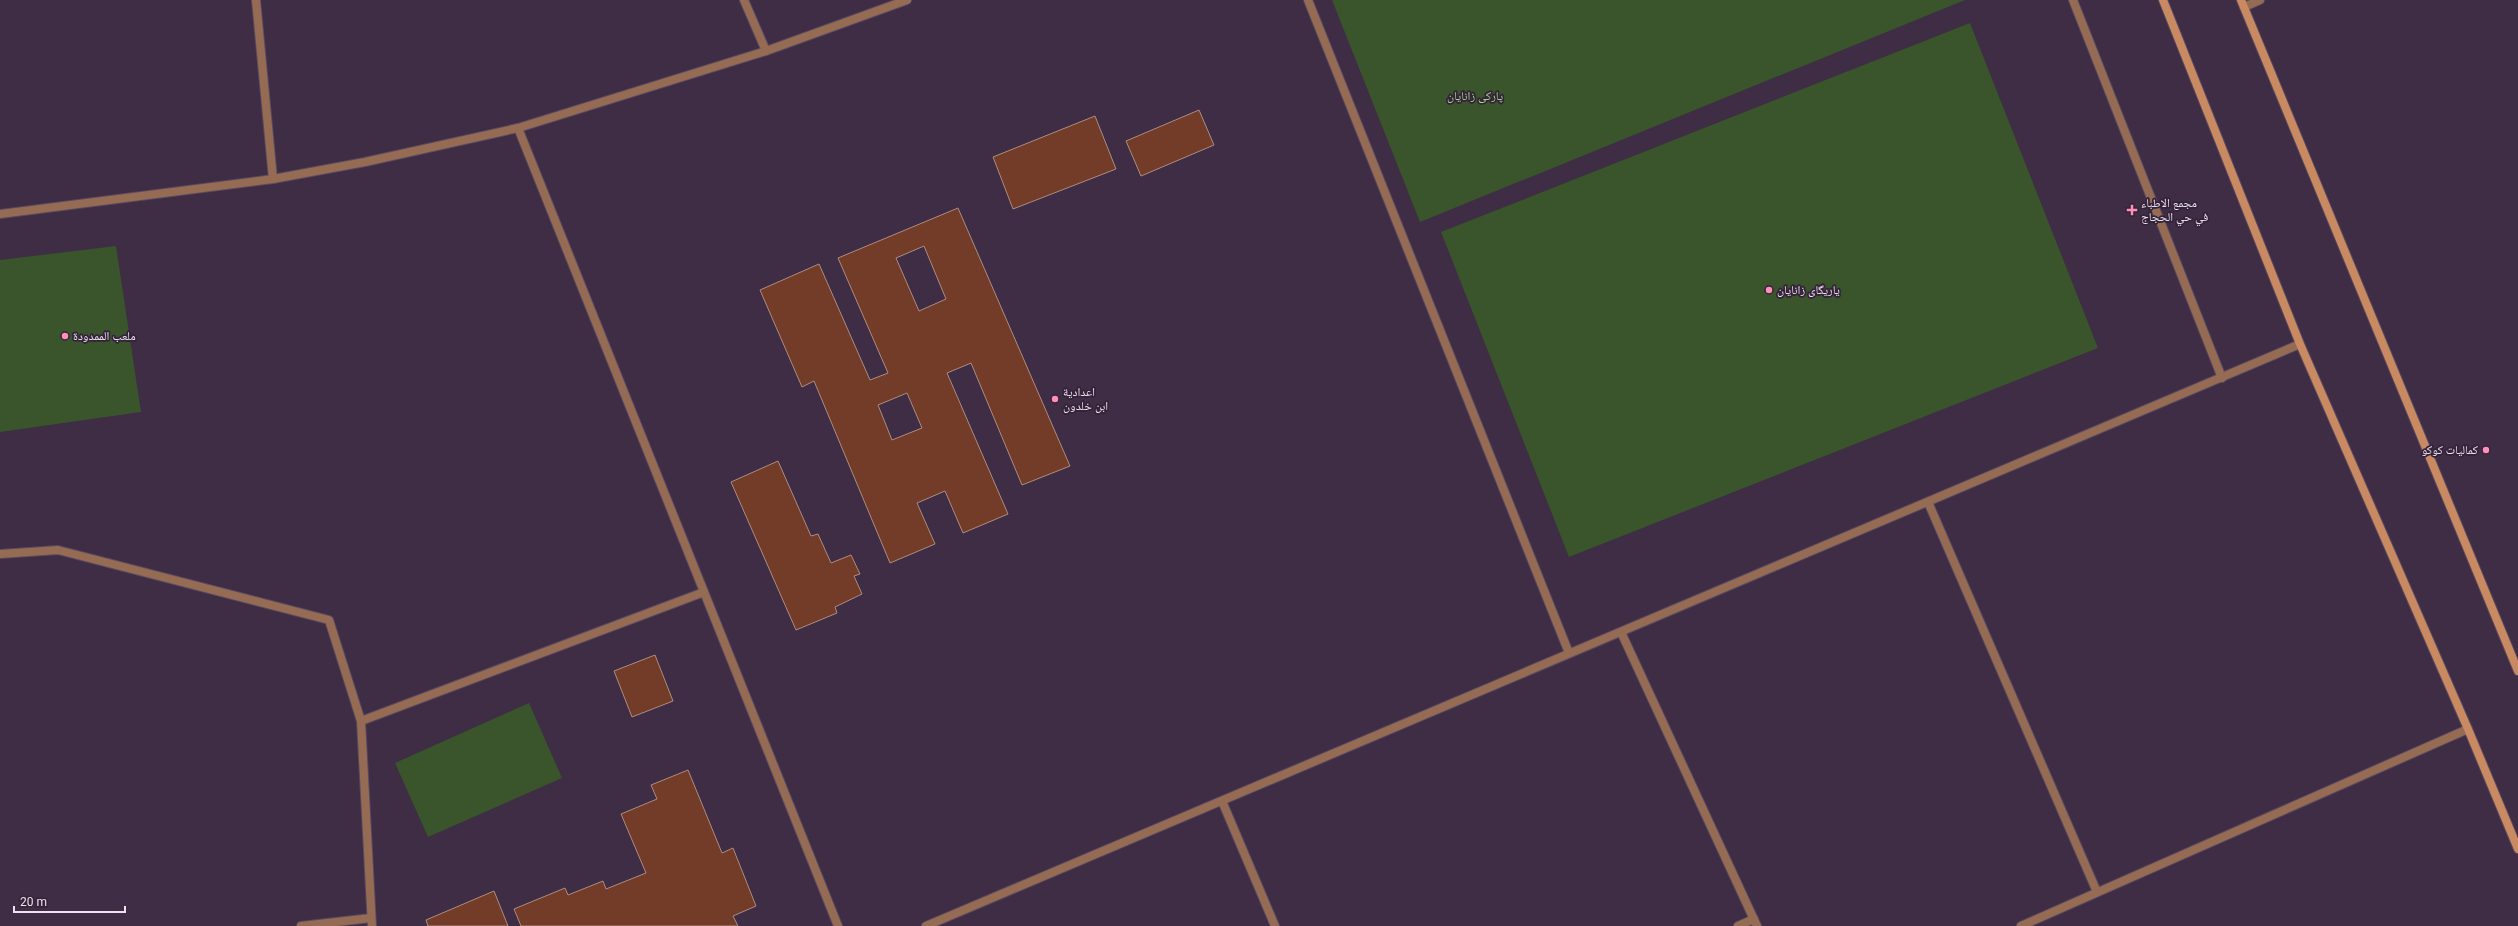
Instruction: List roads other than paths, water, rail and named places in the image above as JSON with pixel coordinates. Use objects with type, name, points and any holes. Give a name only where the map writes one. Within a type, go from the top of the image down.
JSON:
[{"type":"main road","points":[[2163,0],[2300,344],[2468,729],[2518,849]]},
{"type":"main road","points":[[2242,4],[2518,671]]},
{"type":"street","points":[[256,0],[273,179]]},
{"type":"street","points":[[744,0],[766,51]]},
{"type":"street","points":[[0,214],[273,179],[364,162],[518,128],[766,51],[907,0]]},
{"type":"street","points":[[1308,0],[1569,654]]},
{"type":"street","points":[[2073,0],[2222,378]]},
{"type":"street","points":[[2242,4],[2260,0]]},
{"type":"street","points":[[518,128],[838,926]]},
{"type":"street","points":[[926,926],[2300,344]]},
{"type":"street","points":[[1928,502],[2097,892]]},
{"type":"street","points":[[0,554],[58,550],[329,620],[361,721],[371,922],[301,926]]},
{"type":"street","points":[[361,721],[704,592]]},
{"type":"street","points":[[1621,632],[1755,922],[1738,926]]},
{"type":"street","points":[[2021,926],[2468,729]]},
{"type":"street","points":[[1222,801],[1275,926]]},
{"type":"place","name":"مجمع الاطباء في حي الحجاج","points":[[2132,210]]},
{"type":"place","name":"یاریگای زانایان","points":[[1769,290]]},
{"type":"place","name":"ملعب الممدودة","points":[[65,336]]},
{"type":"place","name":"اعدادية ابن خلدون","points":[[1055,399]]},
{"type":"place","name":"كماليات كوكو","points":[[2486,450]]},
{"type":"park label","name":"پارکی زانایان","points":[[1475,96]]}]
